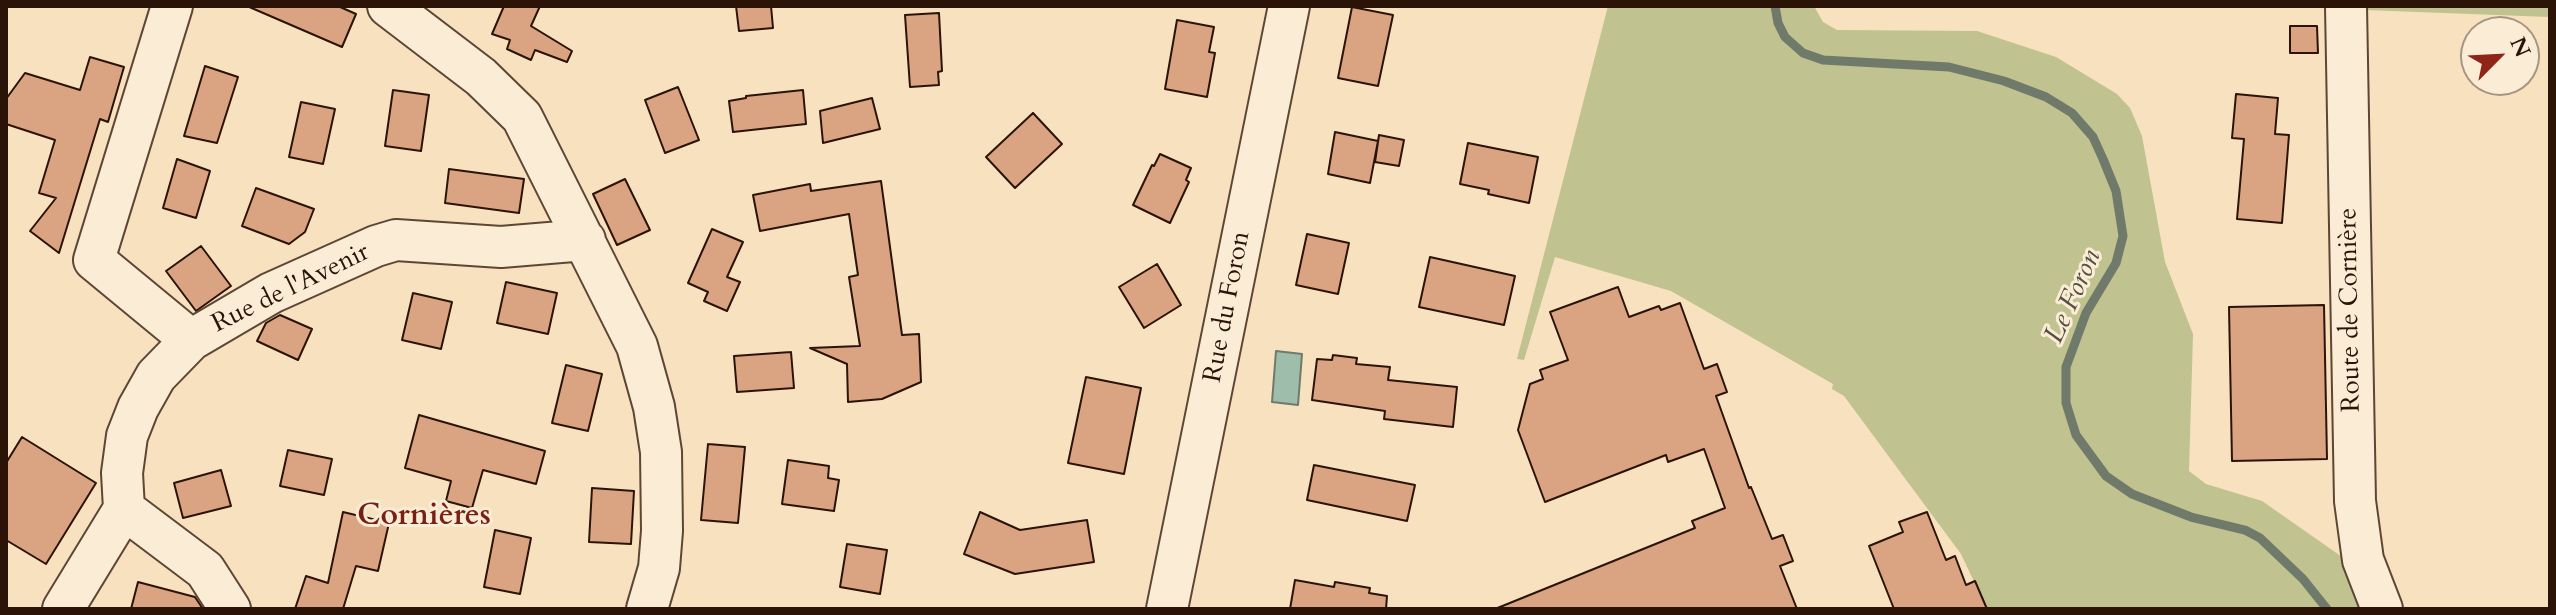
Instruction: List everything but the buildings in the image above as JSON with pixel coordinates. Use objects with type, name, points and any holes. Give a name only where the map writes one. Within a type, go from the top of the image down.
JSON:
[{"type":"street","name":"Rue de l'Avenir","points":[[172,6],[94,260],[191,340]]},
{"type":"street","points":[[388,6],[481,77],[522,117],[637,346],[654,407],[661,452],[659,568],[647,609]]},
{"type":"street","name":"Rue du Foron","points":[[1167,609],[1289,6]]},
{"type":"street","name":"Route de Cornière","points":[[2346,6],[2355,501],[2363,560],[2382,609]]},
{"type":"street","name":"Rue de l'Avenir","points":[[124,509],[122,473],[127,436],[156,376],[191,340],[271,293],[396,240],[501,247],[585,240]]},
{"type":"street","points":[[63,609],[124,509],[205,570],[230,609]]},
{"type":"green space","points":[[1608,6],[1814,6],[1823,22],[1837,30],[1977,31],[2056,57],[2117,94],[2130,108],[2142,136],[2165,262],[2193,334],[2189,471],[2206,484],[2262,501],[2345,559],[2367,609],[1987,609],[1961,554],[1844,396],[1832,389],[1833,384],[1671,291],[1555,257],[1524,360],[1517,359]]},
{"type":"green space","points":[[2365,6],[2550,6],[2550,17],[2540,16],[2365,10]]},
{"type":"shaded area","points":[[1276,351],[1302,354],[1298,405],[1272,402]]},
{"type":"waterway","name":"Le Foron","points":[[1775,6],[1785,37],[1803,53],[1823,60],[1949,67],[2004,81],[2046,97],[2072,113],[2093,137],[2103,159],[2116,191],[2123,236],[2116,263],[2086,313],[2066,367],[2066,403],[2076,435],[2106,476],[2132,494],[2191,517],[2245,530],[2260,538],[2303,579],[2327,609]]},
{"type":"district","name":"Cornières","points":[[424,517]]}]
